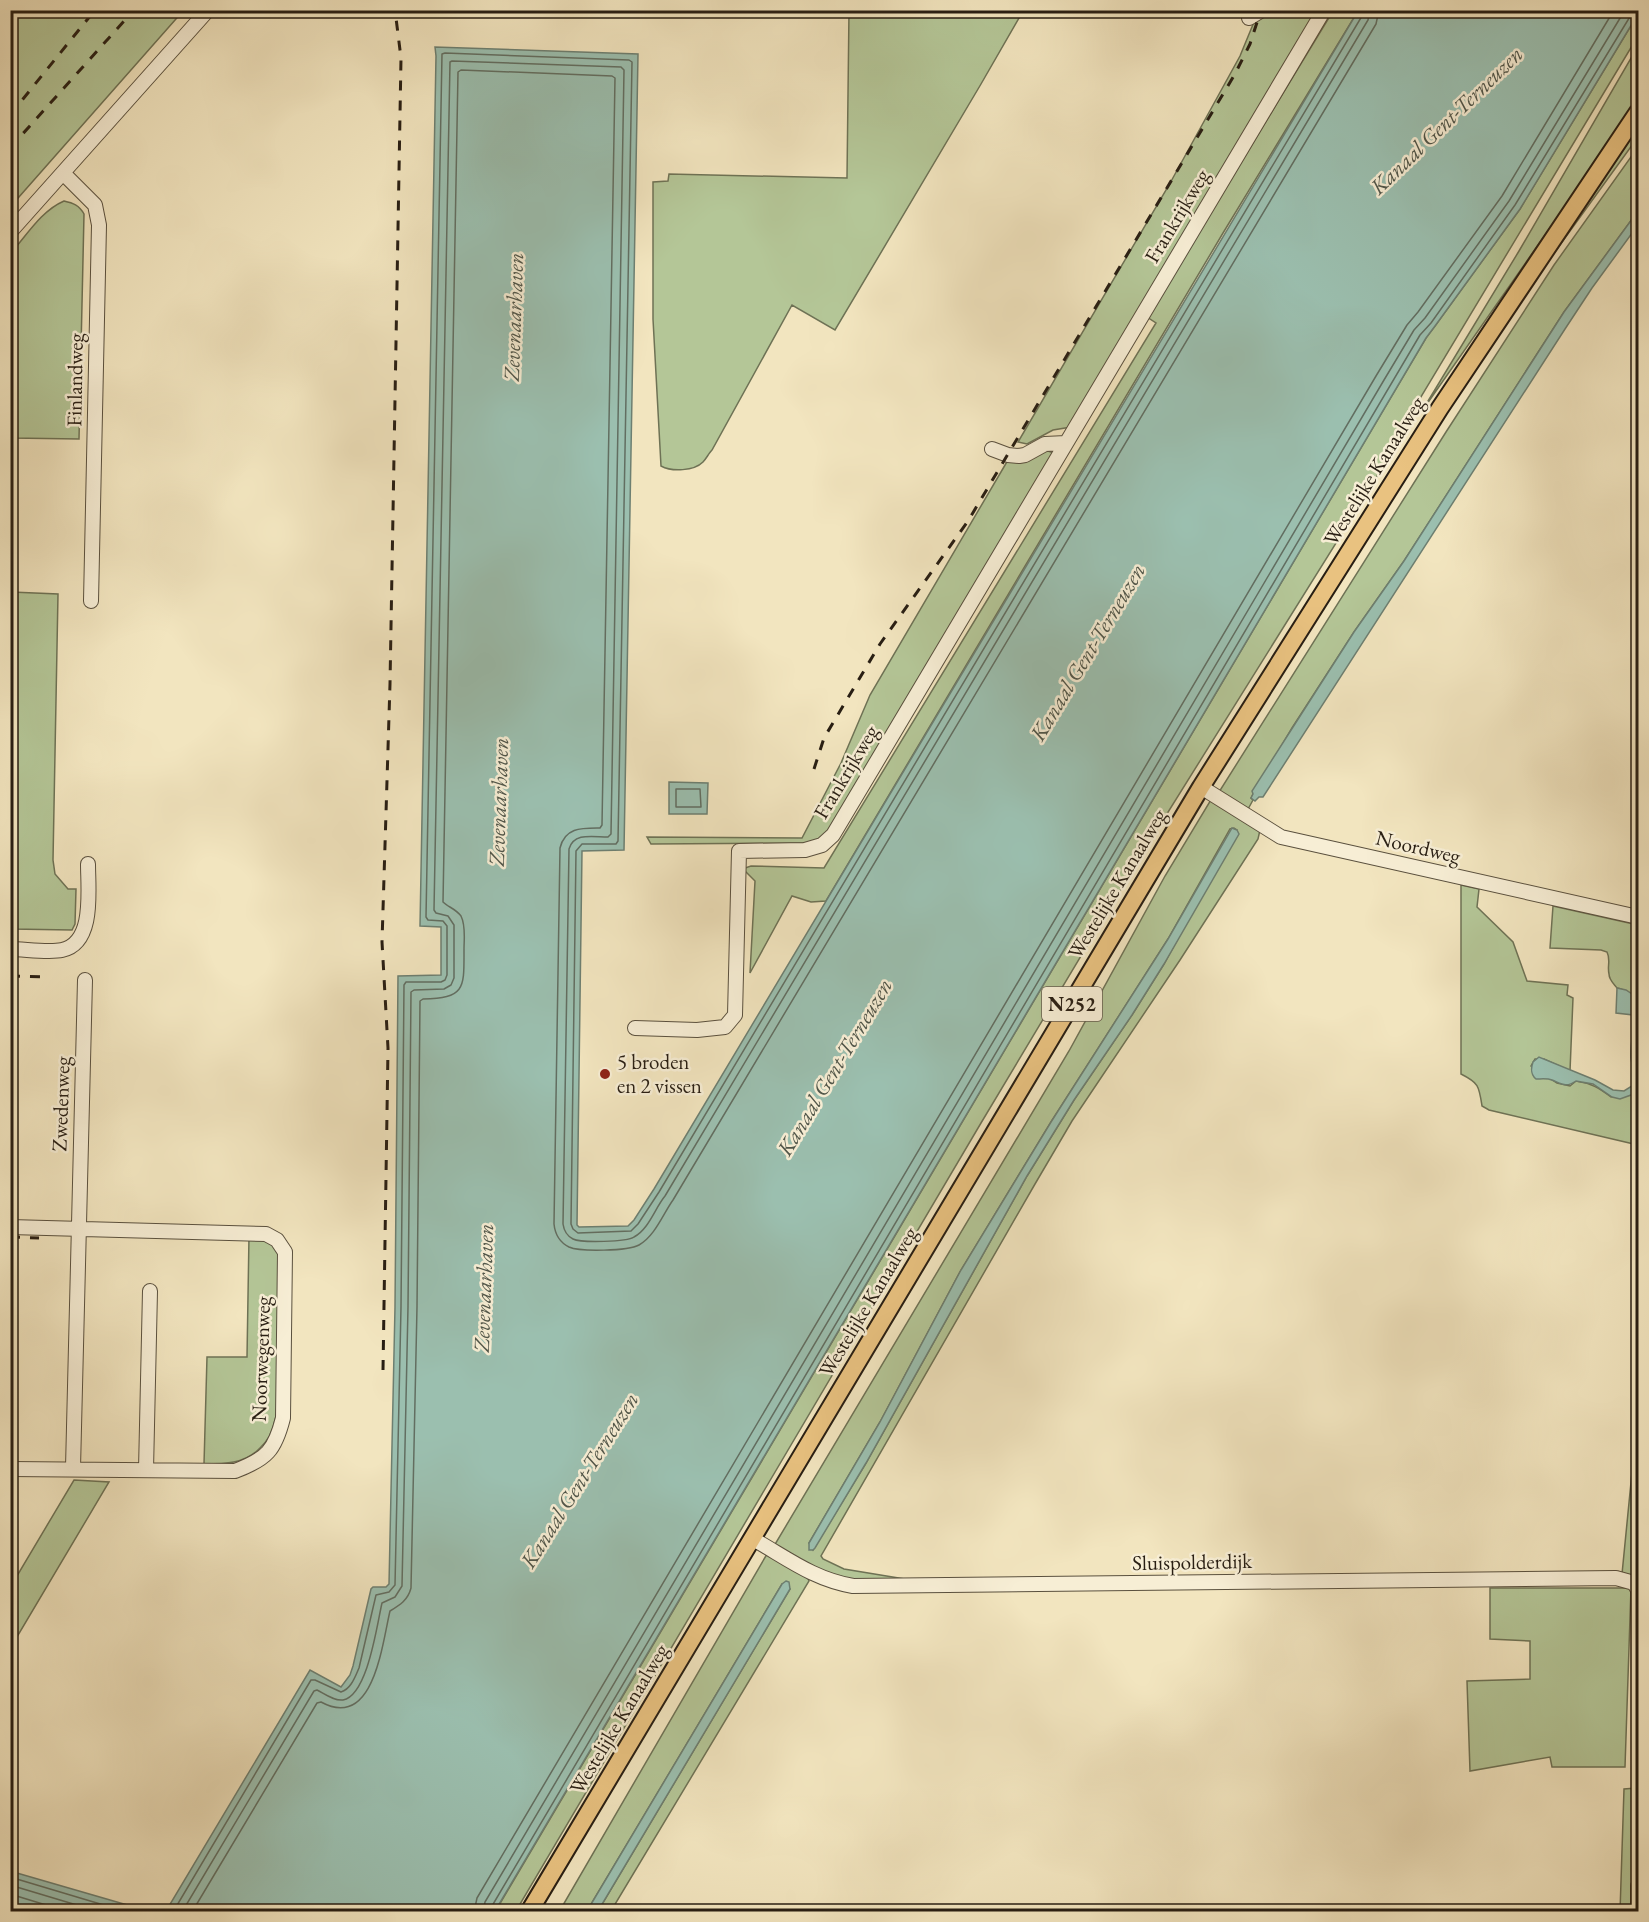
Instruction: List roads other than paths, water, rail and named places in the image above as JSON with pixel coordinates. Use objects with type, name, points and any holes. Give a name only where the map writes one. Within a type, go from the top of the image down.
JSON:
[{"type":"main road","name":"Westelijke Kanaalweg","points":[[529,1911],[1201,787],[1440,408],[1638,112]]},
{"type":"street","points":[[10,232],[208,10]]},
{"type":"street","points":[[1249,18],[1262,10]]},
{"type":"street","name":"Frankrijkweg","points":[[635,1028],[697,1030],[725,1027],[735,1015],[739,850],[805,850],[822,845],[833,836],[1324,10]]},
{"type":"street","name":"Finlandweg","points":[[63,173],[95,205],[99,225],[91,601]]},
{"type":"street","points":[[992,448],[1004,454],[1019,456],[1045,444],[1066,443]]},
{"type":"street","name":"Noordweg","points":[[1201,787],[1281,837],[1638,917]]},
{"type":"street","points":[[10,949],[62,950],[77,943],[85,928],[88,864]]},
{"type":"street","name":"Zwedenweg","points":[[73,1468],[85,980]]},
{"type":"street","points":[[10,1227],[78,1229]]},
{"type":"street","name":"Noorwegenweg","points":[[10,1469],[235,1471],[254,1464],[266,1455],[277,1441],[283,1418],[285,1252],[277,1240],[266,1234],[78,1229]]},
{"type":"street","points":[[146,1470],[150,1291]]},
{"type":"street","name":"Sluispolderdijk","points":[[753,1539],[807,1572],[836,1583],[853,1586],[1616,1578],[1634,1583],[1638,1590]]},
{"type":"street","points":[[1638,1886],[1638,1911]]},
{"type":"water","points":[[1638,10],[1638,14],[1520,209],[1426,338],[495,1911],[166,1911],[310,1670],[341,1687],[350,1675],[371,1589],[386,1587],[389,1584],[395,1307],[398,976],[441,975],[441,927],[420,926],[435,47],[638,54],[624,850],[582,851],[577,1225],[579,1227],[628,1226],[654,1189],[1358,11]]},
{"type":"water","points":[[1638,211],[1638,225],[1565,329],[1263,797],[1255,801],[1251,798],[1252,791],[1354,632],[1404,561],[1564,312]]},
{"type":"water","points":[[669,782],[708,783],[707,814],[669,814]]},
{"type":"water","points":[[1232,828],[1239,834],[1164,964],[1027,1176],[866,1463],[815,1548],[809,1550],[809,1543],[880,1422],[961,1270],[1051,1122],[1168,939]]},
{"type":"water","points":[[1617,988],[1626,990],[1638,998],[1638,1084],[1631,1095],[1620,1099],[1612,1097],[1593,1084],[1576,1081],[1564,1085],[1550,1079],[1536,1079],[1532,1073],[1532,1066],[1539,1057],[1595,1080],[1613,1090],[1624,1091],[1632,1086],[1634,1075],[1631,1058],[1633,1015],[1616,1013]]},
{"type":"water","points":[[789,1582],[790,1589],[598,1911],[587,1911],[782,1584]]},
{"type":"water","points":[[10,1871],[148,1911],[11,1911]]},
{"type":"railway","points":[[10,115],[95,10]]},
{"type":"railway","points":[[10,148],[134,10]]},
{"type":"railway","points":[[383,1370],[388,1048],[382,942],[390,684],[401,58],[395,10]]},
{"type":"railway","points":[[814,769],[824,738],[880,644],[968,521],[1235,74],[1250,44],[1261,10]]},
{"type":"railway","points":[[10,976],[47,977]]},
{"type":"railway","points":[[10,1237],[39,1238]]},
{"type":"place","name":"5 broden en 2 vissen","points":[[605,1074]]},
{"type":"water label","name":"Kanaal Gent-Terneuzen","points":[[1446,120]]},
{"type":"water label","name":"Zevenaarhaven","points":[[513,317]]},
{"type":"water label","name":"Kanaal Gent-Terneuzen","points":[[1087,652]]},
{"type":"water label","name":"Zevenaarhaven","points":[[498,802]]},
{"type":"water label","name":"Kanaal Gent-Terneuzen","points":[[834,1067]]},
{"type":"water label","name":"Zevenaarhaven","points":[[483,1288]]},
{"type":"water label","name":"Kanaal Gent-Terneuzen","points":[[579,1480]]}]
